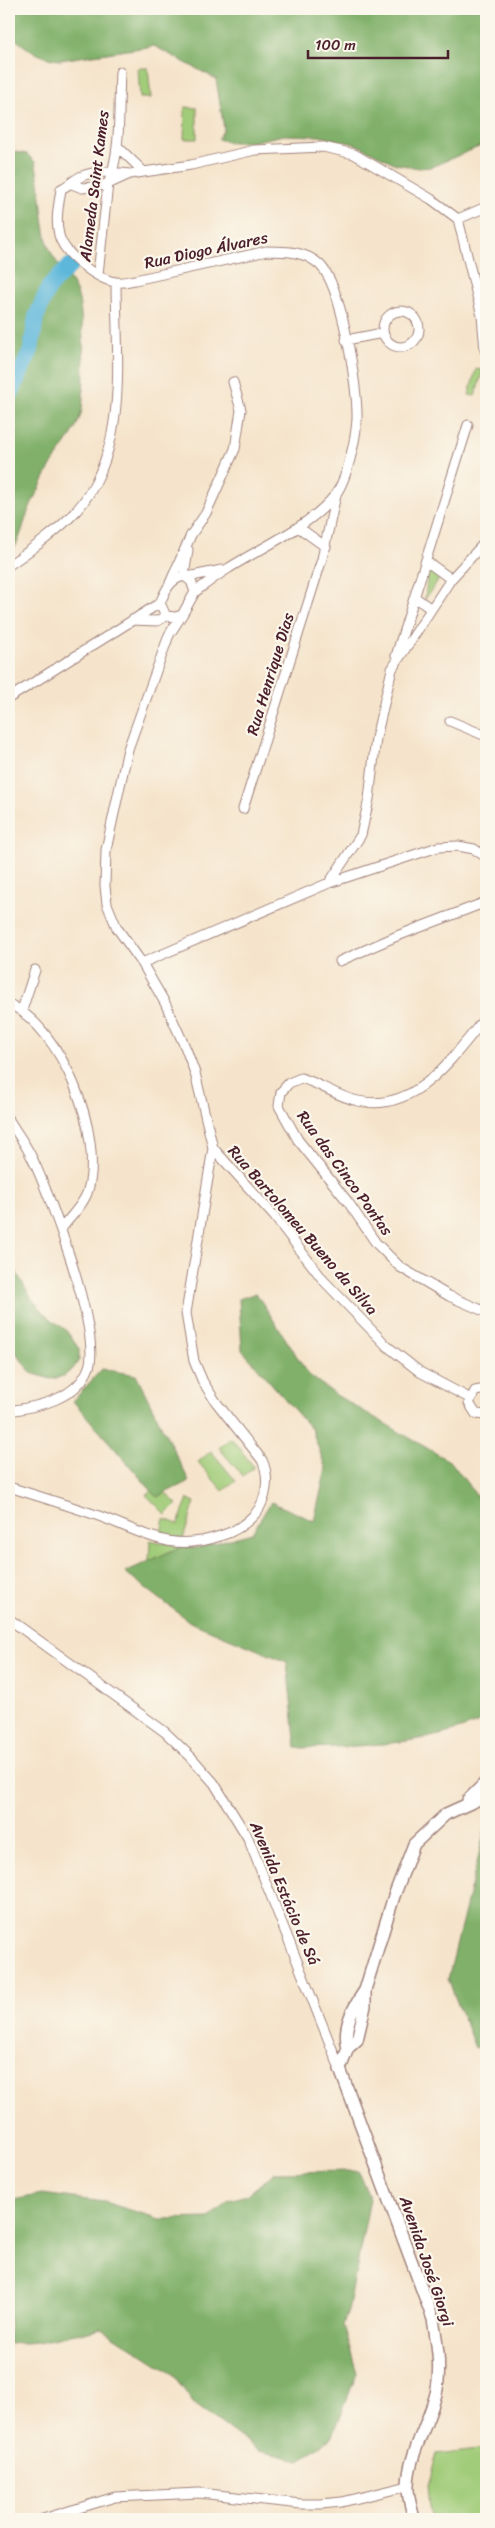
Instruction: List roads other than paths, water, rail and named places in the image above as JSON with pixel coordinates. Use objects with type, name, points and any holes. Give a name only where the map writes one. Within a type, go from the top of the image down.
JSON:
[{"type":"street","name":"Alameda Saint Kames","points":[[98,274],[108,184],[117,146],[120,72]]},
{"type":"street","points":[[117,146],[144,172]]},
{"type":"street","points":[[9,565],[77,509],[92,486],[114,428],[116,282],[98,274],[79,262],[64,247],[59,235],[57,217],[61,189],[84,175],[112,172],[130,174],[191,166],[255,150],[295,147],[340,149],[354,154],[432,199],[458,219],[484,315],[485,350]]},
{"type":"street","points":[[72,184],[82,188],[108,184],[130,174]]},
{"type":"street","points":[[458,219],[486,207]]},
{"type":"street","name":"Rua Diogo Álvares","points":[[116,282],[135,280],[267,251],[287,251],[306,256],[320,266],[336,293],[346,340],[357,420],[352,457],[336,494],[298,527],[227,569],[195,592]]},
{"type":"street","points":[[394,312],[409,314],[418,325],[418,336],[407,346],[392,345],[383,333],[386,319],[394,312]]},
{"type":"street","points":[[346,340],[383,333]]},
{"type":"street","points":[[9,698],[160,603],[191,536],[206,513],[235,449],[241,410],[233,382]]},
{"type":"street","points":[[329,883],[360,835],[369,799],[381,712],[392,669],[416,598],[468,426]]},
{"type":"street","name":"Rua Henrique Dias","points":[[243,809],[326,547],[336,494]]},
{"type":"street","points":[[313,515],[330,523]]},
{"type":"street","points":[[298,527],[326,547]]},
{"type":"street","points":[[9,1487],[98,1516],[150,1537],[178,1544],[198,1543],[230,1533],[241,1527],[260,1508],[266,1489],[267,1469],[251,1444],[203,1382],[194,1361],[189,1342],[186,1313],[189,1282],[213,1148],[195,1073],[165,1003],[142,963],[117,928],[107,904],[105,886],[106,850],[128,749],[169,635],[195,592],[194,586],[186,577],[191,536]]},
{"type":"street","points":[[392,669],[451,579],[486,541]]},
{"type":"street","points":[[426,561],[451,579]]},
{"type":"street","name":"Rua Diogo Álvares","points":[[186,577],[227,569]]},
{"type":"street","points":[[170,583],[186,577]]},
{"type":"street","points":[[416,598],[431,610]]},
{"type":"street","points":[[160,603],[167,616],[169,635]]},
{"type":"street","points":[[132,620],[157,621],[167,616],[182,616]]},
{"type":"street","points":[[450,721],[486,736]]},
{"type":"street","points":[[142,963],[329,883],[438,847],[458,846],[474,849],[486,857]]},
{"type":"street","points":[[340,962],[397,936],[486,902]]},
{"type":"street","points":[[22,1010],[35,970]]},
{"type":"street","points":[[9,1004],[22,1010],[53,1043],[79,1096],[88,1129],[91,1165],[88,1191],[62,1228]]},
{"type":"street","name":"Rua das Cinco Pontas","points":[[486,1017],[441,1070],[422,1088],[394,1101],[380,1103],[359,1102],[301,1078],[289,1083],[281,1092],[279,1106],[298,1140],[348,1202],[376,1243],[400,1267],[449,1296],[486,1312]]},
{"type":"street","points":[[9,1120],[31,1154],[62,1228],[90,1338],[89,1368],[65,1394],[37,1407],[9,1411]]},
{"type":"street","name":"Rua Bartolomeu Bueno da Silva","points":[[213,1148],[274,1216],[324,1281],[387,1346],[420,1372],[470,1398]]},
{"type":"street","points":[[486,1389],[475,1391],[470,1398],[472,1411],[480,1416],[486,1415]]},
{"type":"street","name":"Avenida Estácio de Sá","points":[[9,1619],[165,1732],[214,1783],[248,1838],[340,2069]]},
{"type":"street","points":[[340,2069],[348,2048],[345,2038],[347,2026],[356,2004],[365,1990],[394,1896],[414,1844],[432,1825],[464,1804],[486,1782]]},
{"type":"street","points":[[464,1804],[486,1796]]},
{"type":"street","name":"Avenida José Giorgi","points":[[340,2069],[434,2319],[439,2349],[437,2388],[427,2425],[415,2454],[408,2486],[414,2519]]},
{"type":"street","points":[[44,2519],[115,2497],[199,2493],[301,2504],[321,2504],[342,2502],[408,2486]]},
{"type":"waterway","points":[[9,398],[31,350],[36,317],[49,287],[71,265]]}]
